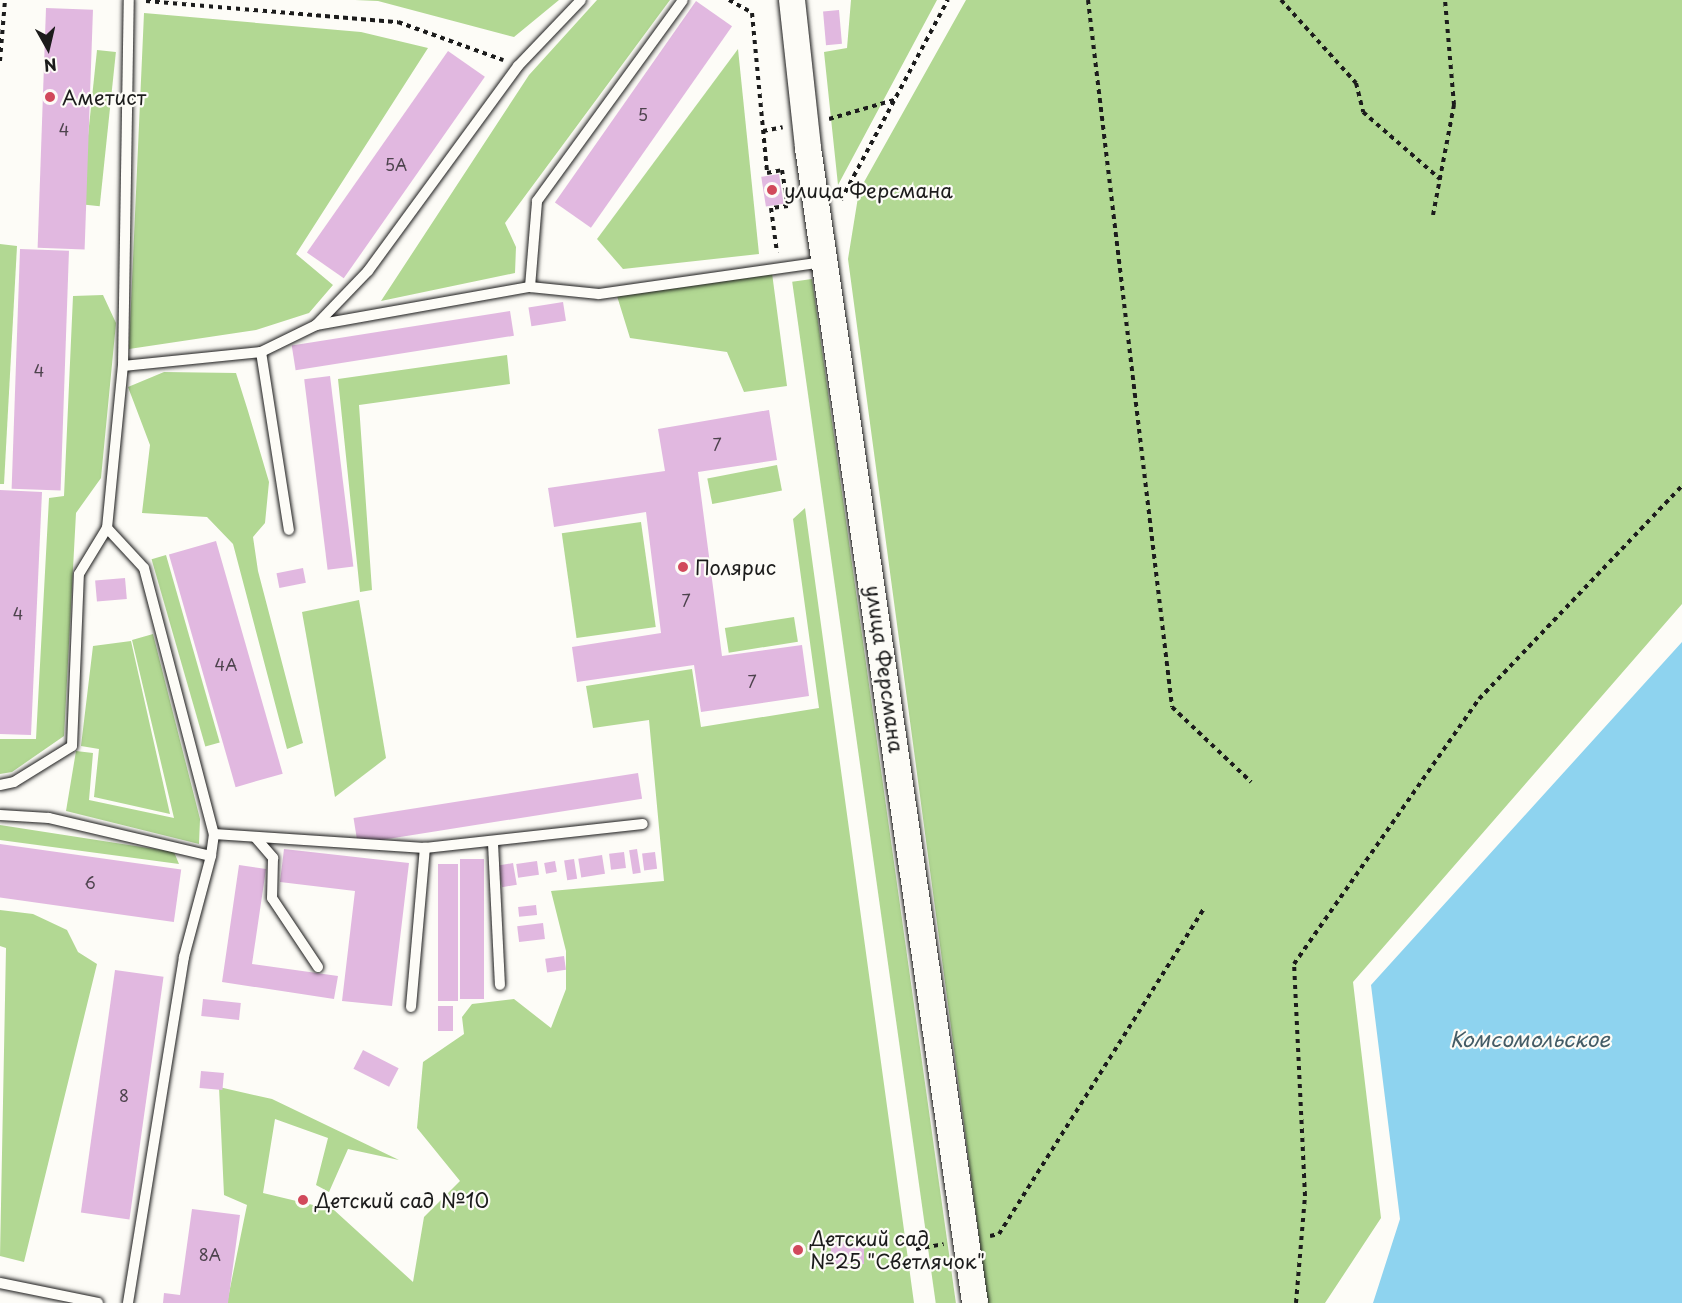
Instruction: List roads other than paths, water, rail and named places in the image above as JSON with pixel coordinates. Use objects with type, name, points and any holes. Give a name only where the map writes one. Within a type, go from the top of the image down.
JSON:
[{"type":"street","name":"улица Ферсмана","points":[[792,0],[805,124],[827,261],[975,1303]]},
{"type":"lane","points":[[0,785],[14,782],[72,746],[79,574],[106,528],[123,366],[129,0]]},
{"type":"lane","points":[[316,325],[368,272],[518,66],[581,0]]},
{"type":"lane","points":[[530,287],[537,201],[683,0]]},
{"type":"lane","points":[[123,366],[261,352],[316,325],[530,287],[599,294],[827,261]]},
{"type":"lane","points":[[261,352],[289,530]]},
{"type":"lane","points":[[106,528],[144,568],[214,834],[211,856],[183,957],[128,1303]]},
{"type":"lane","points":[[0,815],[50,819],[211,856]]},
{"type":"lane","points":[[214,834],[426,848],[493,843],[643,824]]},
{"type":"lane","points":[[255,837],[273,858],[272,898],[318,967]]},
{"type":"lane","points":[[493,843],[500,985]]},
{"type":"lane","points":[[411,1007],[426,848]]},
{"type":"lane","points":[[0,1283],[98,1303]]},
{"type":"water","name":"Комсомольское","points":[[1682,642],[1682,1303],[1373,1303],[1400,1219],[1371,985]]},
{"type":"place","name":"Аметист","points":[[50,97]]},
{"type":"place","name":"улица Ферсмана","points":[[772,190]]},
{"type":"place","name":"Полярис","points":[[683,567]]},
{"type":"place","name":"Детский сад №10","points":[[303,1200]]},
{"type":"place","name":"Детский сад №25 \"Светлячок\"","points":[[798,1250]]}]
